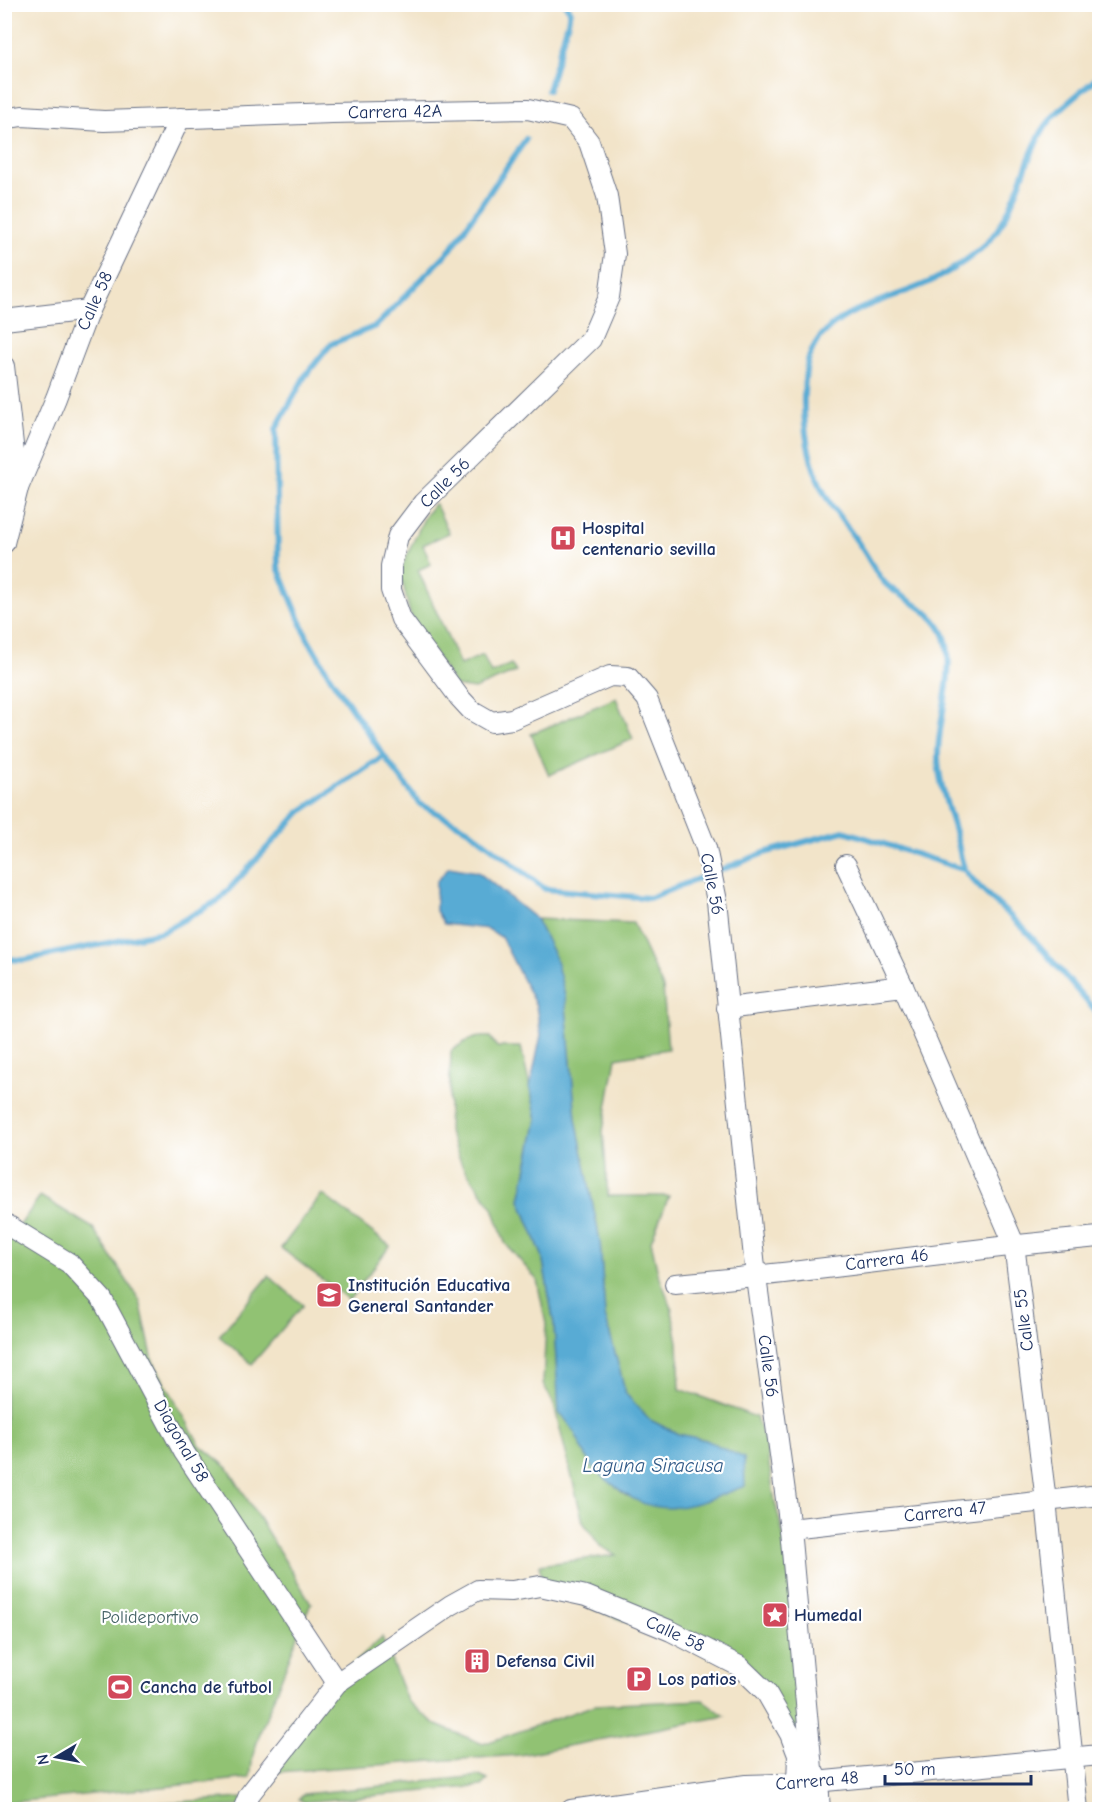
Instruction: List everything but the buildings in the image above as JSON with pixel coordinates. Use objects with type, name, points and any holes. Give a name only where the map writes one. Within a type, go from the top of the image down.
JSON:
[{"type":"street","name":"Carrera 42A","points":[[4,119],[22,116],[104,120],[528,109],[571,119],[589,142],[607,196],[615,254],[609,297],[600,321]]},
{"type":"street","name":"Calle 58","points":[[18,488],[56,398],[89,310],[180,118]]},
{"type":"street","points":[[4,320],[89,310]]},
{"type":"street","name":"Calle 56","points":[[600,321],[591,339],[423,503],[398,536],[391,566],[391,590],[401,620],[459,697],[471,711],[492,722],[512,719],[610,676],[628,677],[647,699],[706,848],[717,901],[756,1277],[790,1529],[808,1790]]},
{"type":"street","points":[[4,366],[18,488],[4,543]]},
{"type":"street","name":"Calle 55","points":[[846,865],[903,986],[1014,1244],[1046,1501],[1078,1809]]},
{"type":"street","points":[[727,1008],[903,986]]},
{"type":"street","name":"Diagonal 58","points":[[4,1223],[69,1263],[102,1299],[184,1452],[337,1683]]},
{"type":"street","name":"Carrera 46","points":[[675,1284],[756,1277],[1014,1244],[1100,1237]]},
{"type":"street","name":"Carrera 47","points":[[790,1529],[1100,1495]]},
{"type":"street","name":"Calle 58","points":[[243,1809],[249,1795],[337,1683],[450,1605],[478,1590],[512,1591],[540,1586],[586,1596],[671,1631],[739,1666],[766,1692],[790,1734],[808,1790]]},
{"type":"street","name":"Carrera 48","points":[[685,1809],[808,1790],[1100,1755]]},
{"type":"street","name":"Carrera 48","points":[[571,1809],[632,1806],[746,1785],[808,1790]]},
{"type":"green space","points":[[435,503],[449,533],[423,545],[431,564],[418,570],[460,665],[483,655],[491,673],[511,664],[516,672],[474,689],[455,686],[410,614],[400,571],[425,516]]},
{"type":"green space","points":[[616,698],[633,739],[549,775],[531,734]]},
{"type":"green space","points":[[536,919],[633,923],[663,988],[668,1049],[616,1058],[603,1131],[608,1196],[669,1196],[651,1241],[658,1273],[671,1306],[678,1342],[680,1389],[756,1417],[766,1445],[775,1502],[785,1542],[809,1766],[785,1721],[742,1668],[544,1589],[539,1565],[616,1555],[600,1546],[583,1522],[554,1405],[543,1383],[546,1324],[537,1280],[505,1243],[493,1208],[462,1165],[448,1130],[451,1051],[460,1045],[474,1038],[490,1037],[497,1047],[521,1047],[537,1119],[520,1200],[542,1255],[554,1324],[559,1413],[571,1424],[591,1464],[626,1496],[706,1440],[678,1434],[650,1420],[626,1394],[605,1316],[600,1241],[576,1119],[565,996],[555,957]]},
{"type":"green space","points":[[322,1194],[390,1246],[349,1300],[281,1248]]},
{"type":"green space","name":"Polideportivo","points":[[40,1196],[93,1228],[140,1301],[153,1361],[200,1445],[228,1468],[311,1603],[261,1730],[253,1755],[250,1778],[5,1803],[5,1247]]},
{"type":"green space","points":[[269,1276],[303,1305],[252,1364],[219,1336]]},
{"type":"green space","points":[[382,1637],[407,1701],[437,1725],[483,1744],[595,1705],[703,1700],[725,1716],[520,1755],[278,1772],[276,1766],[288,1724]]},
{"type":"green space","points":[[479,1776],[488,1780],[482,1786],[304,1802],[299,1799],[304,1794]]},
{"type":"green space","points":[[242,1798],[244,1806],[77,1810],[80,1808]]},
{"type":"water","name":"Laguna Siracusa","points":[[449,867],[478,872],[536,919],[555,957],[565,996],[576,1119],[600,1241],[605,1316],[626,1394],[650,1420],[678,1434],[706,1440],[744,1458],[745,1486],[695,1504],[663,1508],[648,1505],[632,1498],[596,1470],[570,1425],[559,1413],[554,1324],[542,1255],[520,1200],[537,1119],[530,1087],[541,1035],[536,1006],[501,937],[488,929],[444,924],[436,911],[436,882]]},
{"type":"waterway","points":[[548,90],[568,22],[570,10],[565,4]]},
{"type":"waterway","points":[[1100,75],[1050,120],[1038,139],[1010,208],[985,245],[964,262],[926,284],[874,303],[841,319],[816,343],[808,361],[804,405],[805,428],[811,460],[828,500],[884,582],[935,620],[945,637],[949,665],[938,755],[942,788],[964,868],[979,887],[1025,930],[1100,1016]]},
{"type":"waterway","points":[[526,139],[451,249],[376,326],[331,344],[305,376],[276,429],[278,567],[307,637],[331,678],[420,804],[469,830],[545,889],[649,898],[764,853],[844,831],[965,870]]},
{"type":"waterway","points":[[4,959],[24,960],[162,932],[219,900],[300,812],[384,756]]},
{"type":"place","name":"Hospital centenario sevilla","points":[[563,538]]},
{"type":"place","name":"Institución Educativa General Santander","points":[[329,1295]]},
{"type":"place","name":"Humedal","points":[[775,1615]]},
{"type":"place","name":"Defensa Civil","points":[[477,1661]]},
{"type":"place","name":"Los patios","points":[[639,1679]]},
{"type":"place","name":"Cancha de futbol","points":[[120,1687]]}]
